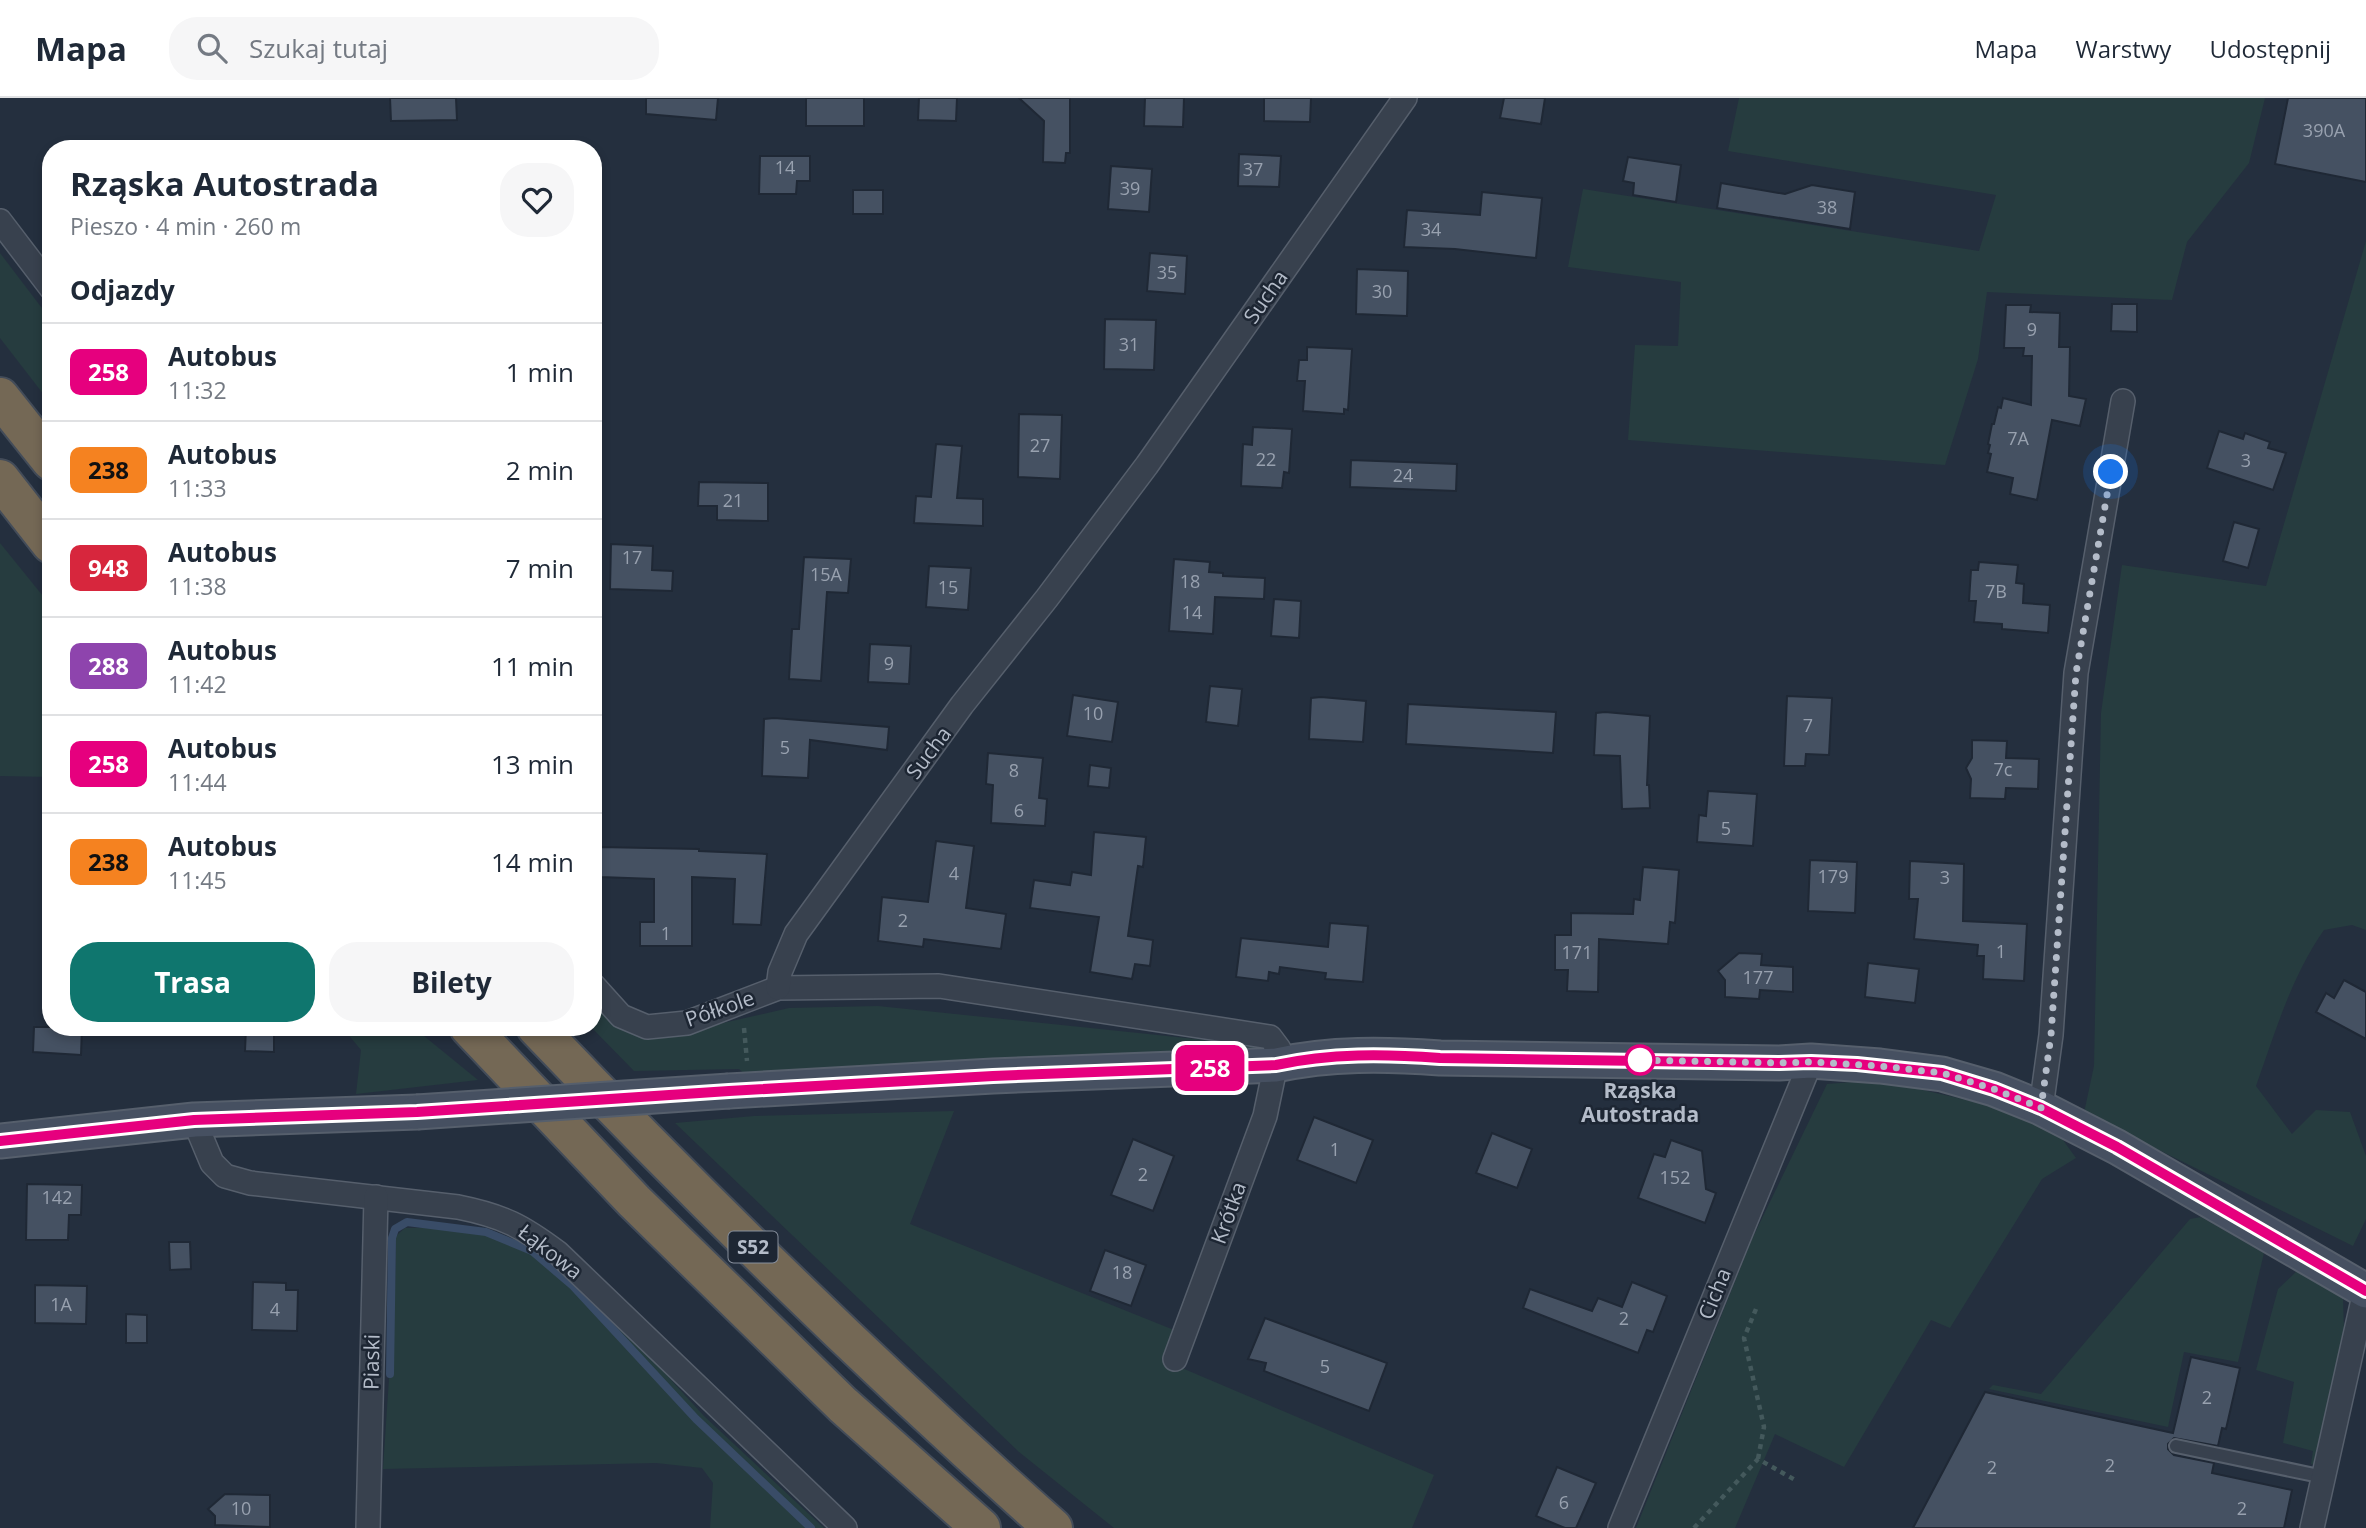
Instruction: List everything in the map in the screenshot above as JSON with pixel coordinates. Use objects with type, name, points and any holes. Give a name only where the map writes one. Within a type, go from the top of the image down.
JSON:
[{"type":"highway","points":[[0,397],[42,450]]},
{"type":"highway","points":[[0,479],[42,533]]},
{"type":"highway","name":"S52","points":[[478,1036],[644,1210],[843,1405],[981,1528]]},
{"type":"highway","name":"S52","points":[[545,1036],[764,1258],[903,1392],[1054,1528]]},
{"type":"street","name":"Sucha","points":[[778,988],[780,972],[796,934],[962,705],[1147,464],[1405,98]]},
{"type":"street","points":[[0,222],[42,276]]},
{"type":"street","points":[[2041,1108],[2051,1035],[2076,673],[2123,401]]},
{"type":"street","points":[[778,988],[939,986],[1164,1020],[1270,1037],[1279,1049],[1276,1065]]},
{"type":"street","name":"Półkole","points":[[602,995],[621,1016],[647,1027],[687,1023],[778,988]]},
{"type":"street","points":[[0,1141],[194,1120],[417,1112],[993,1076],[1276,1065],[1311,1057],[1390,1054],[1440,1058],[1811,1062],[1942,1073],[1994,1089],[2041,1108],[2117,1147],[2366,1291],[2312,1528]]},
{"type":"street","name":"Cicha","points":[[1620,1528],[1811,1062]]},
{"type":"street","name":"Krótka","points":[[1175,1359],[1265,1116],[1276,1065]]},
{"type":"street","name":"Łąkowa","points":[[194,1120],[212,1163],[225,1176],[250,1183],[458,1207],[492,1214],[528,1231],[558,1254],[845,1528]]},
{"type":"street","name":"Piaski","points":[[368,1528],[376,1197]]},
{"type":"lane","points":[[2176,1446],[2324,1477]]},
{"type":"path","points":[[739,1090],[742,1002]]},
{"type":"path","points":[[1694,1528],[1758,1459],[1764,1427],[1744,1338],[1756,1309]]},
{"type":"path","points":[[1758,1459],[1797,1481]]},
{"type":"green space","points":[[1739,98],[2265,98],[2249,163],[2187,242],[2172,300],[1987,292],[1978,359],[1945,465],[1628,440],[1635,345],[1678,346],[1681,282],[1568,267],[1583,189],[1979,251],[1996,195],[1728,151]]},
{"type":"green space","points":[[2366,241],[2366,930],[2352,925],[2324,930],[2293,986],[2256,1086],[2292,1134],[2316,1110],[2350,1112],[2366,1156],[2366,1219],[2353,1246],[2084,1113],[2094,1066],[2101,713],[2122,565],[2266,586]]},
{"type":"green space","points":[[0,253],[42,308],[42,392],[0,338]]},
{"type":"green space","points":[[0,543],[42,595],[42,777],[0,776]]},
{"type":"green space","points":[[878,1006],[1263,1046],[1246,1052],[749,1078],[739,1069],[634,1071],[600,1036],[602,1036],[602,1009],[618,1028],[647,1034],[688,1031],[789,1008]]},
{"type":"green space","points":[[349,1036],[424,1036],[478,1080],[356,1094],[361,1050]]},
{"type":"green space","points":[[1879,1080],[2006,1109],[2055,1129],[2076,1158],[2042,1179],[1950,1328],[1931,1320],[1844,1467],[1775,1434],[1735,1528],[1636,1528],[1752,1239],[1827,1084]]},
{"type":"green space","points":[[954,1111],[910,1224],[1174,1330],[1163,1360],[1434,1475],[1412,1528],[1114,1528],[1019,1452],[675,1123],[754,1116]]},
{"type":"green space","points":[[2201,1217],[2264,1253],[2238,1362],[2184,1352],[2168,1427],[1989,1389],[1993,1385],[2041,1394],[2190,1219]]},
{"type":"green space","points":[[474,1227],[506,1236],[549,1255],[622,1326],[704,1416],[824,1528],[710,1528],[713,1483],[702,1468],[656,1463],[383,1469],[396,1236],[405,1228]]},
{"type":"green space","points":[[2298,1270],[2343,1298],[2344,1332],[2317,1466],[2311,1464],[2313,1451],[2283,1443],[2294,1382],[2256,1370],[2278,1289]]},
{"type":"building","points":[[390,98],[456,98],[457,120],[391,121]]},
{"type":"building","points":[[646,98],[718,98],[716,120],[646,114]]},
{"type":"building","points":[[806,98],[864,98],[864,126],[806,126]]},
{"type":"building","points":[[919,98],[957,98],[956,121],[918,120]]},
{"type":"building","points":[[1019,98],[1070,98],[1070,153],[1066,153],[1065,163],[1043,162],[1044,121]]},
{"type":"building","points":[[1145,98],[1184,98],[1183,127],[1144,126]]},
{"type":"building","points":[[1264,98],[1311,98],[1310,122],[1264,121]]},
{"type":"building","points":[[1504,98],[1545,98],[1541,124],[1500,118]]},
{"type":"building","points":[[2288,98],[2366,98],[2366,182],[2275,164]]},
{"type":"building","points":[[1239,154],[1281,156],[1279,187],[1238,186]]},
{"type":"building","points":[[760,156],[810,156],[810,181],[797,181],[796,194],[759,194]]},
{"type":"building","points":[[1628,157],[1681,165],[1676,202],[1633,195],[1634,183],[1623,181]]},
{"type":"building","points":[[1111,166],[1152,169],[1149,212],[1108,209]]},
{"type":"building","points":[[1721,183],[1785,194],[1812,185],[1855,192],[1850,229],[1717,208]]},
{"type":"building","points":[[853,190],[883,190],[883,214],[853,214]]},
{"type":"building","points":[[1482,192],[1542,198],[1536,258],[1455,249],[1404,247],[1407,210],[1480,215]]},
{"type":"building","points":[[1150,253],[1187,256],[1185,294],[1147,291]]},
{"type":"building","points":[[1357,269],[1408,271],[1407,316],[1356,314]]},
{"type":"building","points":[[2112,304],[2137,304],[2137,332],[2111,331]]},
{"type":"building","points":[[2006,305],[2031,305],[2030,312],[2060,313],[2059,347],[2070,347],[2069,396],[2086,399],[2080,426],[2052,420],[2037,500],[2010,494],[2013,478],[1987,472],[1991,454],[1988,453],[1988,444],[1992,424],[2003,398],[2031,405],[2032,356],[2023,356],[2024,348],[2004,348]]},
{"type":"building","points":[[1105,319],[1156,320],[1154,370],[1104,369]]},
{"type":"building","points":[[1307,347],[1352,349],[1348,410],[1344,409],[1344,414],[1303,411],[1305,381],[1297,381],[1299,360],[1307,360]]},
{"type":"building","points":[[1019,414],[1062,415],[1060,479],[1018,477]]},
{"type":"building","points":[[1253,427],[1292,429],[1289,473],[1284,472],[1282,488],[1241,486],[1243,444],[1252,445]]},
{"type":"building","points":[[2219,431],[2243,439],[2245,433],[2270,442],[2268,448],[2286,453],[2273,490],[2207,468]]},
{"type":"building","points":[[936,444],[962,446],[957,498],[983,499],[983,526],[914,523],[916,496],[931,497]]},
{"type":"building","points":[[1351,460],[1457,464],[1456,491],[1350,487]]},
{"type":"building","points":[[699,482],[768,483],[768,521],[717,520],[717,506],[698,506]]},
{"type":"building","points":[[2234,522],[2259,529],[2248,568],[2223,561]]},
{"type":"building","points":[[611,544],[653,546],[652,570],[673,571],[672,591],[610,589]]},
{"type":"building","points":[[804,557],[851,559],[848,593],[827,592],[821,681],[789,679],[792,629],[799,629]]},
{"type":"building","points":[[1174,559],[1210,562],[1209,572],[1223,573],[1223,576],[1265,578],[1264,599],[1215,597],[1213,634],[1169,631]]},
{"type":"building","points":[[1979,562],[2018,565],[2016,583],[2024,584],[2023,603],[2050,605],[2048,633],[2002,629],[2002,624],[1974,622],[1976,601],[1969,601],[1971,570],[1978,570]]},
{"type":"building","points":[[929,566],[971,568],[968,610],[926,607]]},
{"type":"building","points":[[1274,599],[1301,601],[1299,638],[1271,636]]},
{"type":"building","points":[[870,644],[911,646],[909,684],[868,682]]},
{"type":"building","points":[[1210,686],[1242,689],[1238,726],[1206,722]]},
{"type":"building","points":[[1073,695],[1118,702],[1112,742],[1067,736]]},
{"type":"building","points":[[1787,696],[1832,698],[1829,755],[1806,754],[1805,766],[1784,766]]},
{"type":"building","points":[[1311,698],[1366,701],[1363,742],[1309,739]]},
{"type":"building","points":[[1408,704],[1556,712],[1553,753],[1406,744]]},
{"type":"building","points":[[1596,713],[1650,716],[1647,785],[1650,808],[1622,809],[1620,756],[1594,755]]},
{"type":"building","points":[[764,719],[889,727],[887,750],[810,740],[808,778],[762,776]]},
{"type":"building","points":[[1972,740],[2007,741],[2006,758],[2039,759],[2038,789],[2006,788],[2005,799],[1970,798],[1971,779],[1966,768],[1972,758]]},
{"type":"building","points":[[988,753],[1043,758],[1039,798],[1047,799],[1045,826],[991,823],[993,785],[986,784]]},
{"type":"building","points":[[1090,765],[1111,768],[1109,788],[1088,786]]},
{"type":"building","points":[[1708,791],[1757,794],[1753,846],[1697,842],[1699,815],[1706,816]]},
{"type":"building","points":[[1094,832],[1146,837],[1143,867],[1138,866],[1128,936],[1153,940],[1150,966],[1135,964],[1132,979],[1090,972],[1099,917],[1030,908],[1034,880],[1070,885],[1072,872],[1091,875]]},
{"type":"building","points":[[936,841],[974,846],[966,908],[1006,914],[1001,949],[924,939],[923,947],[878,941],[882,897],[928,902]]},
{"type":"building","points":[[602,847],[699,849],[767,854],[761,925],[733,924],[735,879],[692,877],[692,946],[640,946],[640,922],[654,922],[654,879],[602,877]]},
{"type":"building","points":[[1810,860],[1857,862],[1855,913],[1808,911]]},
{"type":"building","points":[[1910,861],[1964,864],[1963,921],[2027,924],[2024,981],[1983,979],[1984,956],[1977,956],[1978,945],[1914,939],[1918,899],[1909,899]]},
{"type":"building","points":[[1643,867],[1679,870],[1675,923],[1670,922],[1668,944],[1599,939],[1598,992],[1567,991],[1568,970],[1555,970],[1555,935],[1571,935],[1571,913],[1633,914],[1634,899],[1640,900]]},
{"type":"building","points":[[1330,923],[1368,926],[1363,982],[1325,979],[1326,973],[1280,967],[1279,974],[1269,972],[1268,981],[1236,977],[1241,938],[1328,947]]},
{"type":"building","points":[[1739,953],[1762,954],[1761,965],[1793,967],[1793,992],[1760,990],[1759,999],[1725,997],[1725,980],[1718,971]]},
{"type":"building","points":[[1868,963],[1919,969],[1915,1003],[1865,997]]},
{"type":"building","points":[[2344,980],[2366,992],[2366,1039],[2316,1012],[2326,993],[2334,998]]},
{"type":"building","points":[[34,1027],[42,1027],[42,1036],[82,1036],[81,1055],[33,1052]]},
{"type":"building","points":[[246,1036],[274,1036],[274,1052],[245,1051]]},
{"type":"building","points":[[1314,1117],[1373,1140],[1356,1183],[1297,1160]]},
{"type":"building","points":[[1492,1133],[1532,1149],[1517,1188],[1476,1173]]},
{"type":"building","points":[[1133,1139],[1174,1156],[1153,1211],[1111,1195]]},
{"type":"building","points":[[1671,1140],[1702,1151],[1706,1189],[1716,1193],[1705,1223],[1638,1198],[1654,1154],[1665,1157]]},
{"type":"building","points":[[27,1184],[82,1185],[81,1215],[69,1215],[68,1240],[26,1240]]},
{"type":"building","points":[[169,1242],[190,1242],[191,1269],[170,1270]]},
{"type":"building","points":[[1105,1250],[1146,1265],[1131,1306],[1090,1291]]},
{"type":"building","points":[[253,1282],[286,1283],[286,1290],[298,1290],[297,1331],[252,1330]]},
{"type":"building","points":[[1632,1282],[1667,1296],[1653,1332],[1647,1330],[1638,1353],[1523,1308],[1530,1289],[1592,1311],[1598,1298],[1622,1307]]},
{"type":"building","points":[[35,1285],[87,1286],[86,1324],[35,1323]]},
{"type":"building","points":[[126,1314],[147,1315],[147,1343],[126,1343]]},
{"type":"building","points":[[1265,1318],[1387,1363],[1369,1411],[1264,1371],[1266,1363],[1248,1359]]},
{"type":"building","points":[[2191,1357],[2240,1368],[2226,1429],[2222,1428],[2218,1446],[2174,1438],[2168,1444],[2168,1449],[2174,1455],[2214,1463],[2212,1473],[2292,1490],[2284,1528],[1913,1528],[1985,1392],[2173,1433]]},
{"type":"building","points":[[1557,1467],[1596,1483],[1576,1528],[1565,1528],[1536,1516]]},
{"type":"building","points":[[225,1494],[270,1495],[270,1527],[215,1525],[215,1516],[208,1509]]},
{"type":"waterway","points":[[390,1374],[392,1238],[395,1229],[407,1222],[486,1232],[532,1251],[573,1286],[696,1419],[811,1528]]},
{"type":"bus line","name":"258","points":[[0,1141],[194,1120],[417,1112],[993,1076],[1276,1065],[1311,1057],[1390,1054],[1440,1058],[1857,1064],[1942,1073],[1994,1089],[2041,1108],[2141,1160],[2366,1291]]},
{"type":"place","name":"Rząska Autostrada","points":[[1640,1060]]},
{"type":"route","points":[[1640,1060],[1636,1060],[1811,1062],[1901,1068],[1942,1073],[1994,1089],[2041,1108],[2051,1035],[2076,673],[2111,472]]}]
